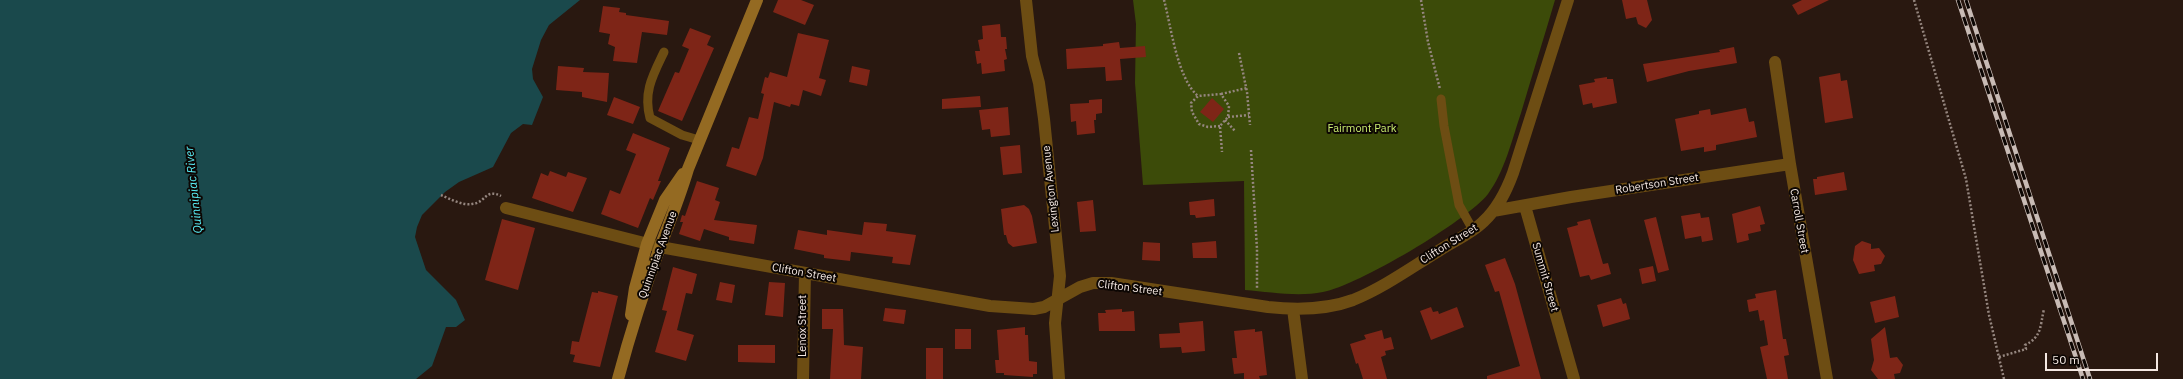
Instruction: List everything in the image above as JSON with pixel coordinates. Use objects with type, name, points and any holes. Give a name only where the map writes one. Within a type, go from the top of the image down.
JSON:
[{"type":"main road","name":"Quinnipiac Avenue","points":[[618,379],[628,342],[660,247],[680,197],[688,169],[757,0]]},
{"type":"main road","name":"Quinnipiac Avenue","points":[[628,342],[635,288],[647,244],[665,200],[688,169]]},
{"type":"street","name":"Lexington Avenue","points":[[1026,0],[1032,56],[1039,83],[1044,119],[1060,276],[1059,300],[1055,323],[1059,379]]},
{"type":"street","name":"Clifton Street","points":[[505,203],[660,247],[990,306],[1034,309],[1044,307],[1059,300],[1080,287],[1094,283],[1111,283],[1200,298],[1293,309],[1322,307],[1352,300],[1387,282],[1473,230],[1493,211],[1506,192],[1513,173],[1568,0]]},
{"type":"street","name":"Carroll Street","points":[[1775,62],[1790,164],[1826,379]]},
{"type":"street","name":"Robertson Street","points":[[1525,206],[1571,197],[1790,164]]},
{"type":"street","points":[[1493,211],[1525,206]]},
{"type":"street","name":"Summit Street","points":[[1525,206],[1574,379]]},
{"type":"street","name":"Lenox Street","points":[[803,379],[805,273]]},
{"type":"street","points":[[1293,309],[1302,379]]},
{"type":"lane","points":[[664,52],[648,87],[647,108],[650,118],[682,135],[699,140]]},
{"type":"lane","points":[[1442,99],[1444,126],[1460,205],[1473,230]]},
{"type":"path","points":[[1164,0],[1173,42],[1192,92],[1198,96],[1221,94],[1247,88]]},
{"type":"path","points":[[1421,0],[1428,42],[1442,99]]},
{"type":"path","points":[[1914,0],[1966,179],[1989,315],[2004,379]]},
{"type":"path","points":[[1239,54],[1247,88],[1250,125]]},
{"type":"path","points":[[1221,94],[1229,106],[1228,117]]},
{"type":"path","points":[[1198,96],[1191,103],[1192,112],[1199,124],[1208,127],[1220,126]]},
{"type":"path","points":[[1222,152],[1220,126],[1228,117],[1249,115]]},
{"type":"path","points":[[1225,120],[1235,131]]},
{"type":"path","points":[[1251,150],[1257,250],[1257,289]]},
{"type":"path","points":[[441,195],[472,205],[479,202],[489,194],[495,193],[505,203]]},
{"type":"path","points":[[1999,357],[2026,349],[2025,345],[2035,340],[2039,333],[2044,309]]},
{"type":"green space","name":"Fairmont Park","points":[[1133,0],[1555,0],[1508,155],[1494,185],[1488,194],[1476,206],[1436,235],[1360,278],[1323,292],[1294,294],[1245,290],[1244,181],[1143,185],[1135,83],[1136,24]]},
{"type":"water","name":"Quinnipiac River","points":[[0,0],[580,0],[549,25],[541,40],[532,69],[533,79],[543,97],[532,125],[523,124],[511,133],[493,167],[459,182],[445,192],[422,215],[415,237],[426,270],[456,300],[465,320],[456,327],[446,327],[432,366],[416,379],[0,379]]},
{"type":"building","points":[[778,0],[801,0],[814,5],[805,25],[773,12]]},
{"type":"building","points":[[1622,0],[1647,0],[1652,20],[1646,28],[1638,24],[1636,17],[1626,19]]},
{"type":"building","points":[[1802,0],[1829,0],[1798,15],[1792,5]]},
{"type":"building","points":[[603,6],[620,8],[619,12],[626,13],[626,15],[669,21],[667,35],[642,32],[637,63],[613,61],[615,47],[608,44],[610,34],[599,32]]},
{"type":"building","points":[[1000,24],[1001,37],[1006,37],[1007,49],[1005,49],[1007,59],[1004,60],[1005,71],[982,74],[981,63],[977,64],[975,51],[980,51],[978,40],[983,39],[982,26]]},
{"type":"building","points":[[690,28],[711,36],[707,45],[714,48],[682,121],[658,111],[675,72],[679,73],[689,49],[682,46]]},
{"type":"building","points":[[798,33],[829,40],[819,78],[826,80],[821,96],[803,90],[799,106],[791,104],[790,107],[774,102],[763,158],[756,176],[726,166],[732,147],[739,149],[749,117],[758,119],[764,94],[761,93],[765,77],[768,78],[770,72],[787,77]]},
{"type":"building","points":[[1119,42],[1120,48],[1145,46],[1146,57],[1120,59],[1122,80],[1106,81],[1105,67],[1067,69],[1066,49],[1103,46],[1103,44]]},
{"type":"building","points":[[1734,47],[1737,63],[1689,71],[1647,82],[1643,64],[1720,52],[1719,50]]},
{"type":"building","points":[[558,66],[584,68],[583,72],[609,73],[607,102],[582,97],[582,92],[556,90]]},
{"type":"building","points":[[852,66],[870,70],[867,86],[849,82]]},
{"type":"building","points":[[1840,73],[1841,81],[1847,80],[1853,118],[1825,123],[1819,77]]},
{"type":"building","points":[[1607,77],[1607,79],[1613,79],[1617,103],[1593,108],[1592,103],[1583,105],[1579,85],[1595,82],[1594,79]]},
{"type":"building","points":[[980,96],[981,107],[942,109],[942,99]]},
{"type":"building","points":[[614,97],[640,107],[633,124],[607,115]]},
{"type":"building","points":[[1212,98],[1224,109],[1213,122],[1200,112]]},
{"type":"building","points":[[1102,99],[1102,113],[1096,114],[1096,120],[1094,120],[1095,133],[1077,135],[1076,121],[1071,122],[1070,104],[1089,103],[1089,100]]},
{"type":"building","points":[[1008,107],[1010,135],[991,137],[990,129],[982,130],[979,110]]},
{"type":"building","points":[[1746,108],[1749,122],[1754,121],[1757,137],[1716,145],[1716,150],[1704,152],[1704,147],[1681,151],[1675,119],[1699,114],[1699,111],[1710,109],[1711,115]]},
{"type":"building","points":[[633,133],[670,148],[658,181],[661,181],[653,200],[650,198],[638,228],[601,214],[610,190],[620,194],[636,154],[626,150]]},
{"type":"building","points":[[1020,145],[1022,173],[1003,175],[1000,147]]},
{"type":"building","points":[[550,171],[566,177],[568,172],[587,178],[573,212],[532,198],[541,173],[548,176]]},
{"type":"building","points":[[1844,172],[1847,190],[1815,195],[1813,179]]},
{"type":"building","points":[[697,181],[719,188],[715,200],[720,202],[714,220],[757,225],[754,244],[729,240],[729,237],[704,229],[700,241],[679,234],[683,222],[680,222],[682,215],[685,216]]},
{"type":"building","points":[[1214,199],[1215,216],[1196,218],[1195,215],[1190,215],[1189,202]]},
{"type":"building","points":[[1093,200],[1096,231],[1080,232],[1077,202]]},
{"type":"building","points":[[1024,205],[1029,209],[1032,216],[1037,243],[1013,247],[1008,243],[1006,235],[1004,235],[1001,209]]},
{"type":"building","points":[[1760,206],[1765,224],[1760,225],[1761,231],[1748,234],[1749,240],[1737,243],[1732,214]]},
{"type":"building","points":[[1700,213],[1701,218],[1709,217],[1713,240],[1702,242],[1701,236],[1685,239],[1681,216]]},
{"type":"building","points":[[1656,217],[1669,270],[1658,273],[1644,220]]},
{"type":"building","points":[[502,219],[535,228],[518,290],[485,280]]},
{"type":"building","points":[[1590,219],[1603,264],[1608,263],[1611,274],[1591,280],[1589,275],[1580,277],[1567,228],[1578,225],[1577,222]]},
{"type":"building","points":[[864,222],[887,224],[886,231],[916,235],[910,265],[892,263],[893,257],[851,252],[850,261],[824,258],[824,255],[794,249],[798,230],[827,235],[827,230],[862,235]]},
{"type":"building","points":[[1216,241],[1217,258],[1193,258],[1192,243]]},
{"type":"building","points":[[1862,241],[1871,244],[1871,249],[1879,248],[1885,256],[1881,264],[1874,265],[1875,271],[1859,274],[1853,260],[1855,246]]},
{"type":"building","points":[[1143,242],[1160,243],[1160,261],[1142,260]]},
{"type":"building","points":[[1505,258],[1515,284],[1541,379],[1487,379],[1487,376],[1520,366],[1499,291],[1495,292],[1485,265]]},
{"type":"building","points":[[1653,266],[1656,281],[1642,284],[1639,269]]},
{"type":"building","points":[[673,267],[697,274],[692,294],[686,293],[677,330],[694,335],[686,361],[655,352],[667,311],[662,310]]},
{"type":"building","points":[[720,282],[735,285],[732,303],[716,300]]},
{"type":"building","points":[[769,282],[785,283],[783,317],[765,315]]},
{"type":"building","points":[[1776,290],[1783,339],[1786,339],[1789,355],[1784,356],[1788,379],[1767,379],[1760,347],[1768,345],[1764,320],[1760,321],[1758,310],[1749,312],[1747,300],[1756,298],[1755,294]]},
{"type":"building","points":[[598,291],[618,296],[600,367],[573,362],[575,355],[570,354],[572,341],[579,342],[592,292],[598,293]]},
{"type":"building","points":[[1895,296],[1899,317],[1875,323],[1870,302]]},
{"type":"building","points":[[1621,298],[1623,304],[1626,303],[1630,319],[1603,327],[1597,305]]},
{"type":"building","points":[[1431,307],[1433,312],[1438,311],[1439,314],[1457,307],[1464,327],[1431,340],[1420,311]]},
{"type":"building","points":[[885,308],[906,310],[904,324],[883,321]]},
{"type":"building","points":[[822,309],[843,309],[844,345],[863,347],[861,379],[830,379],[833,329],[822,329]]},
{"type":"building","points":[[1122,309],[1122,312],[1134,311],[1135,331],[1099,331],[1098,313],[1106,313],[1105,310]]},
{"type":"building","points":[[1203,321],[1205,351],[1182,353],[1181,347],[1160,348],[1159,334],[1180,333],[1179,323]]},
{"type":"building","points":[[1025,327],[1025,335],[1028,335],[1029,361],[1037,362],[1037,374],[1033,374],[1033,377],[996,373],[995,360],[999,360],[997,330]]},
{"type":"building","points":[[1885,327],[1890,358],[1897,357],[1903,365],[1900,373],[1894,374],[1895,379],[1878,379],[1871,370],[1874,360],[1871,339]]},
{"type":"building","points":[[955,329],[971,329],[971,349],[955,349]]},
{"type":"building","points":[[1255,329],[1255,332],[1262,331],[1267,375],[1259,376],[1260,379],[1244,379],[1244,373],[1234,374],[1232,358],[1237,358],[1234,331]]},
{"type":"building","points":[[1382,330],[1384,339],[1391,337],[1394,349],[1385,351],[1386,355],[1381,357],[1387,379],[1363,379],[1358,363],[1356,364],[1350,344],[1366,339],[1364,335]]},
{"type":"building","points":[[738,345],[775,345],[775,363],[738,362]]},
{"type":"building","points":[[926,348],[943,348],[943,379],[926,379]]},
{"type":"railway","points":[[1958,0],[2083,379]]},
{"type":"railway","points":[[1966,0],[2090,379]]}]
